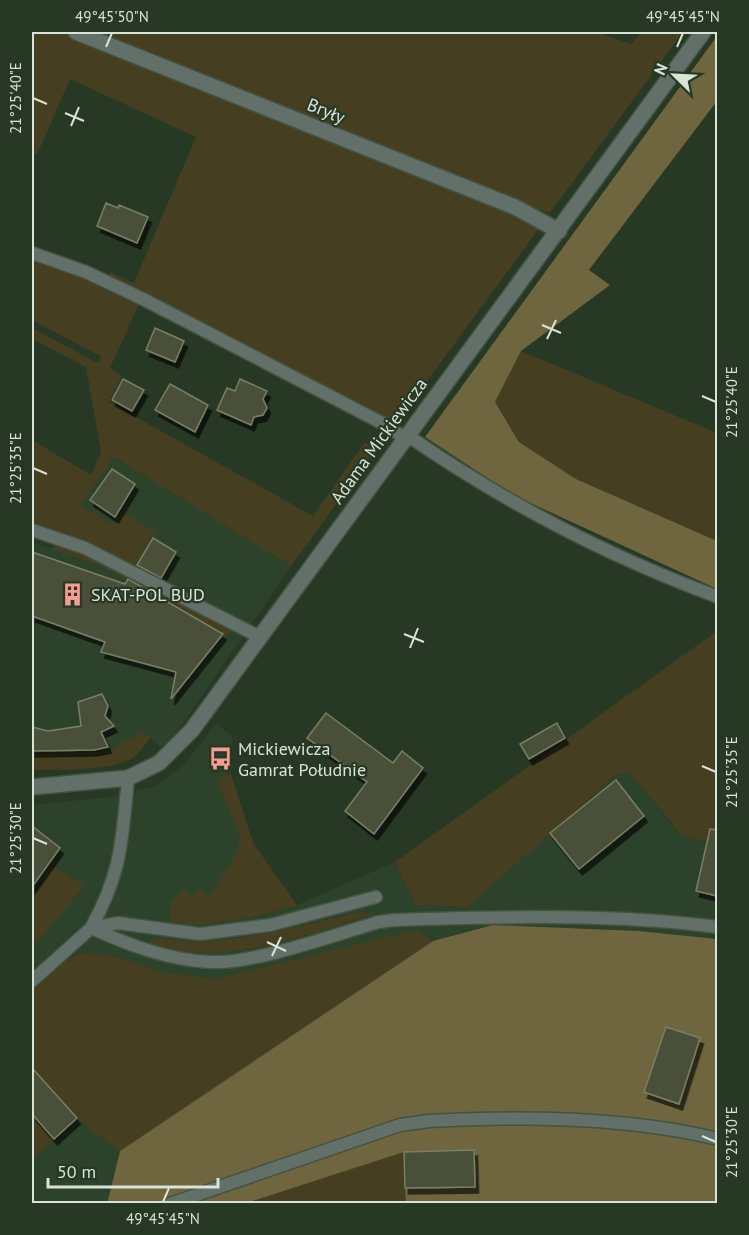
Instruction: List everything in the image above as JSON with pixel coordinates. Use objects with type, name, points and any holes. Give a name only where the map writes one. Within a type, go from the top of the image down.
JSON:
[{"type":"street","name":"Bryły","points":[[76,32],[516,207],[559,231]]},
{"type":"street","name":"Adama Mickiewicza","points":[[32,787],[128,778],[159,763],[192,730],[704,32]]},
{"type":"lane","points":[[32,253],[86,272],[145,300],[382,423],[498,495],[544,520],[717,597]]},
{"type":"lane","points":[[32,530],[85,548],[260,637]]},
{"type":"lane","points":[[32,981],[92,928],[111,891],[118,868],[128,778]]},
{"type":"lane","points":[[92,928],[118,923],[200,934],[270,925],[376,897]]},
{"type":"lane","points":[[92,928],[158,954],[212,962],[245,959],[379,922],[394,920],[498,917],[634,920],[717,927]]},
{"type":"lane","points":[[170,1203],[400,1125],[429,1121],[626,1123],[688,1132],[717,1139]]},
{"type":"shaded area","points":[[32,32],[61,32],[113,50],[472,195],[534,224],[538,230],[397,422],[390,421],[108,277],[110,272],[134,283],[196,137],[70,79],[37,155],[32,153]]},
{"type":"shaded area","points":[[90,32],[597,32],[631,44],[641,32],[683,32],[550,213],[528,207]]},
{"type":"shaded area","points":[[717,36],[717,101],[589,270],[610,285],[521,351],[495,402],[519,442],[576,479],[717,541],[717,589],[513,495],[425,437]]},
{"type":"shaded area","points":[[32,259],[93,281],[139,304],[110,368],[122,376],[109,402],[313,516],[365,442],[376,450],[291,566],[114,457],[80,506],[113,524],[122,512],[156,532],[136,563],[204,601],[201,612],[231,630],[227,637],[103,567],[53,549],[59,537],[32,528],[32,440],[91,475],[101,452],[86,367],[32,339],[32,328],[96,362],[100,361],[100,356],[32,320]]},
{"type":"shaded area","points":[[521,351],[717,433],[717,541],[576,479],[519,442],[495,402]]},
{"type":"shaded area","points":[[114,457],[291,566],[173,738],[160,748],[144,732],[108,751],[32,754],[32,542],[53,549],[61,532]]},
{"type":"shaded area","points":[[717,631],[717,844],[681,835],[630,773],[615,775],[468,907],[415,905],[395,862]]},
{"type":"shaded area","points":[[216,723],[232,736],[231,774],[253,843],[297,905],[395,862],[415,905],[615,775],[630,773],[680,835],[717,844],[717,939],[639,931],[494,925],[433,941],[120,1150],[107,1203],[32,1203],[32,805],[109,797],[153,787],[184,765]]},
{"type":"shaded area","points":[[144,731],[150,738],[135,756],[126,761],[100,768],[32,770],[32,754],[108,751]]},
{"type":"shaded area","points":[[231,774],[253,843],[297,905],[235,921],[171,924],[171,903],[182,890],[192,897],[197,889],[209,896],[238,849],[240,834],[221,792],[218,777]]},
{"type":"shaded area","points":[[51,865],[85,885],[32,948],[32,897],[50,873],[47,870]]},
{"type":"shaded area","points":[[363,912],[371,915],[290,940],[234,951],[178,952],[150,947],[147,942],[159,939],[192,942],[219,941]]},
{"type":"shaded area","points":[[493,925],[639,931],[717,939],[717,1203],[406,1203],[405,1188],[475,1187],[473,1150],[404,1152],[246,1203],[107,1204],[120,1151],[433,941]]},
{"type":"shaded area","points":[[416,930],[433,941],[120,1151],[77,1118],[32,1067],[32,992],[62,963],[80,954],[93,953],[128,960],[159,972],[215,979]]},
{"type":"shaded area","points":[[32,1115],[54,1139],[32,1160]]},
{"type":"shaded area","points":[[404,1152],[407,1203],[241,1203]]},
{"type":"building","points":[[106,203],[118,208],[119,205],[148,217],[137,243],[97,226]]},
{"type":"building","points":[[155,328],[184,341],[175,362],[146,350]]},
{"type":"building","points":[[123,379],[144,390],[132,411],[112,400]]},
{"type":"building","points":[[240,379],[267,391],[263,399],[267,408],[263,415],[254,417],[251,425],[217,410],[227,388],[235,391]]},
{"type":"building","points":[[170,384],[208,405],[195,432],[155,410]]},
{"type":"building","points":[[112,469],[135,484],[115,517],[90,500]]},
{"type":"building","points":[[153,538],[176,552],[161,578],[137,565]]},
{"type":"building","points":[[32,552],[125,584],[128,579],[223,634],[171,699],[176,672],[101,652],[105,642],[32,616]]},
{"type":"building","points":[[102,694],[108,706],[105,716],[114,726],[101,732],[108,747],[94,750],[32,751],[32,727],[48,731],[81,726],[78,702]]},
{"type":"building","points":[[326,713],[393,763],[402,751],[423,768],[374,834],[345,811],[367,782],[307,738]]},
{"type":"building","points":[[557,723],[565,738],[529,759],[520,744]]},
{"type":"building","points":[[616,780],[644,816],[579,869],[550,833]]},
{"type":"building","points":[[32,826],[60,848],[32,887]]},
{"type":"building","points":[[710,829],[717,830],[717,896],[696,891]]},
{"type":"building","points":[[666,1027],[700,1038],[679,1104],[644,1092]]},
{"type":"building","points":[[32,1068],[77,1118],[54,1139],[32,1114]]},
{"type":"building","points":[[474,1150],[475,1187],[405,1188],[404,1152]]},
{"type":"place","name":"SKAT-POL BUD","points":[[73,595]]},
{"type":"place","name":"Mickiewicza Gamrat Południe","points":[[220,759]]}]
